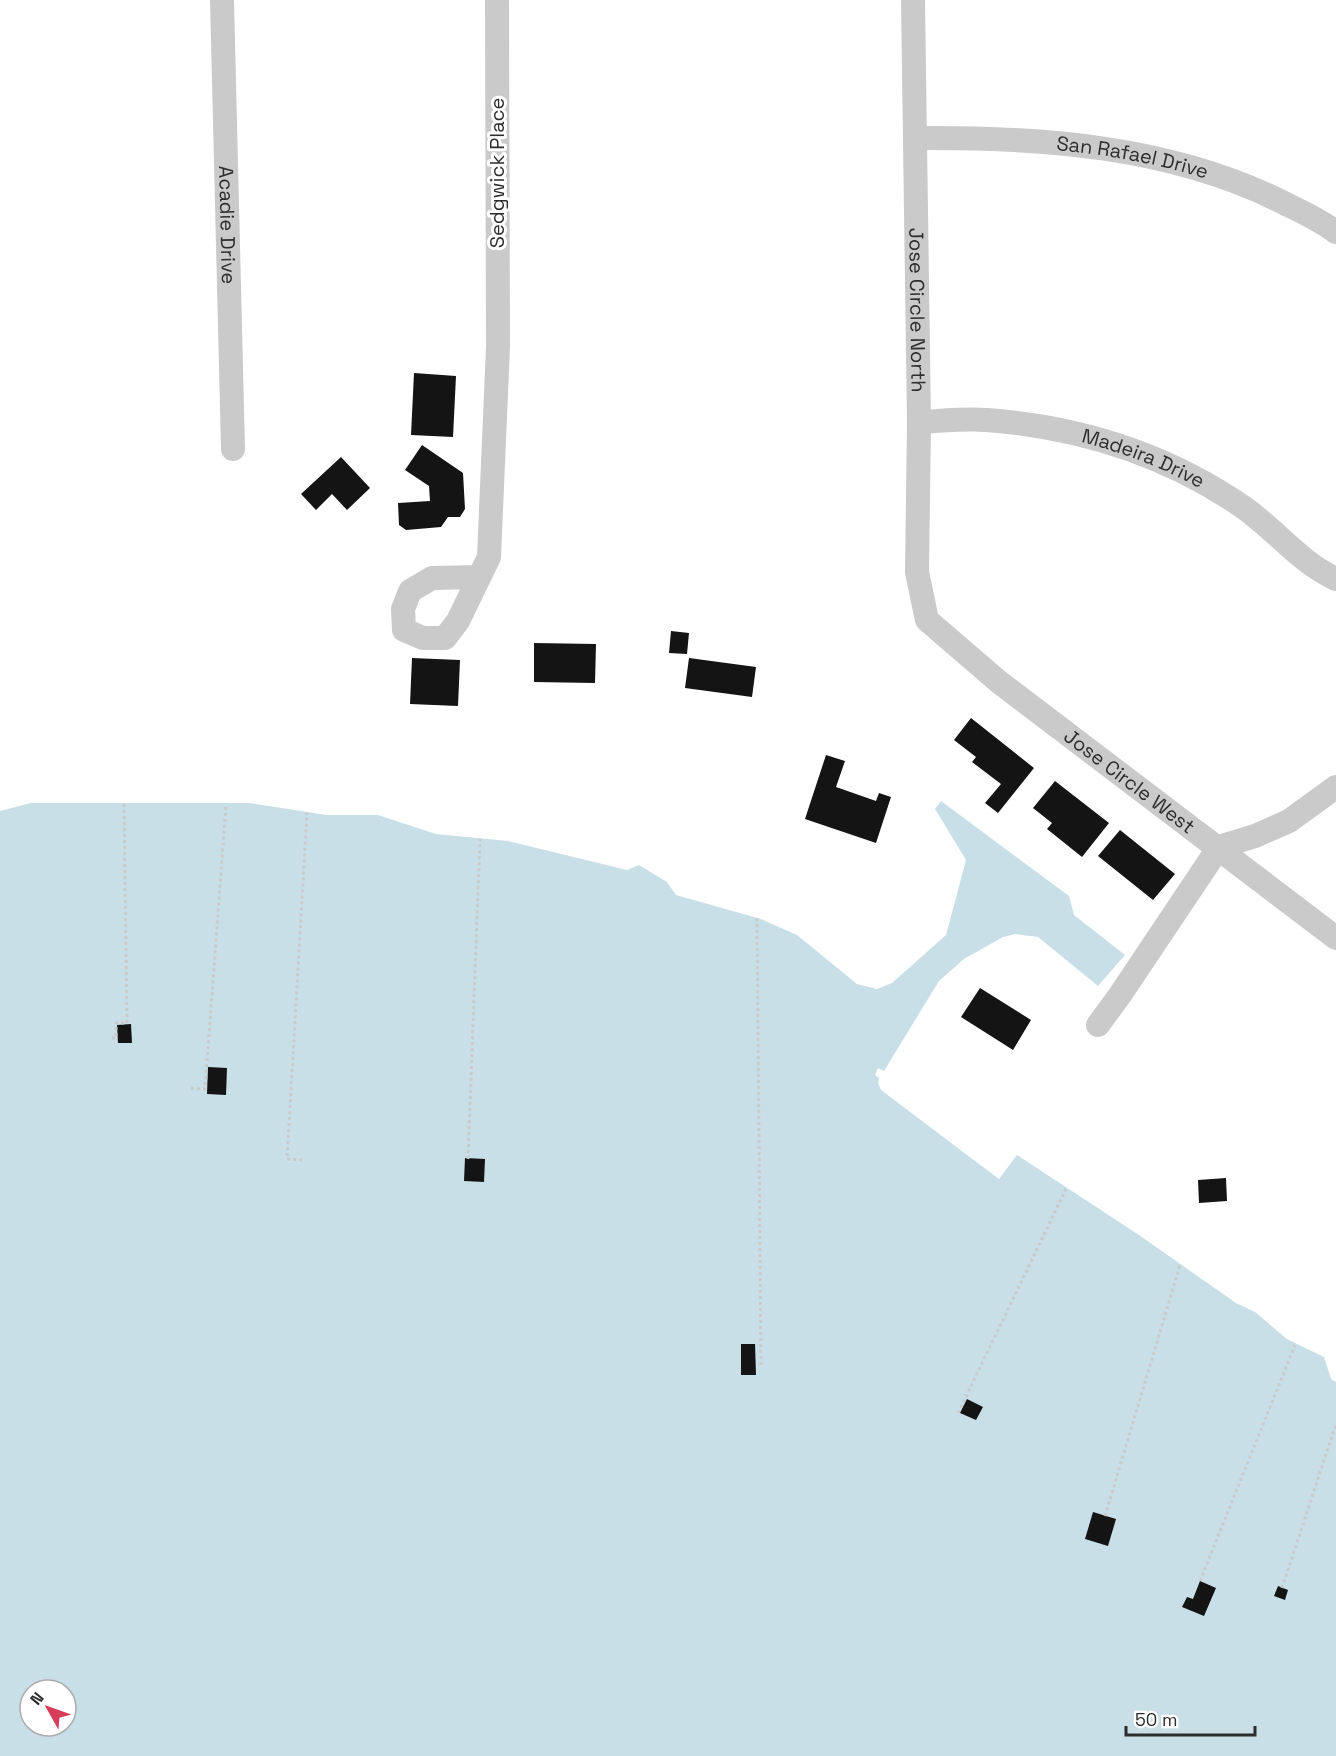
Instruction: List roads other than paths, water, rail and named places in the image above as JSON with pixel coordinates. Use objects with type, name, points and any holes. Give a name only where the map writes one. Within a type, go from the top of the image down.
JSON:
[{"type":"street","name":"Acadie Drive","points":[[222,0],[233,449]]},
{"type":"street","name":"Sedgwick Place","points":[[479,577],[489,557],[498,347],[497,0]]},
{"type":"street","name":"Jose Circle North","points":[[913,0],[919,422],[916,572],[927,620]]},
{"type":"street","name":"San Rafael Drive","points":[[915,138],[975,138],[1069,143],[1147,156],[1225,178],[1264,192],[1336,232]]},
{"type":"street","name":"Madeira Drive","points":[[919,422],[985,420],[1026,425],[1103,440],[1147,454],[1196,478],[1244,508],[1279,536],[1302,560],[1336,579]]},
{"type":"street","name":"Jose Circle West","points":[[927,620],[999,682],[1336,938]]},
{"type":"street","points":[[1098,1025],[1219,847],[1255,836],[1288,821],[1336,787]]},
{"type":"water","points":[[941,801],[1069,896],[1074,915],[1125,955],[1098,986],[1038,937],[1015,934],[1003,937],[964,959],[939,981],[884,1071],[878,1068],[875,1075],[879,1078],[878,1083],[881,1090],[999,1179],[1017,1155],[1139,1235],[1236,1303],[1255,1312],[1287,1339],[1324,1357],[1331,1379],[1336,1382],[1336,1756],[0,1756],[0,811],[31,803],[249,803],[327,815],[378,815],[436,834],[508,841],[627,870],[639,865],[667,882],[676,895],[761,919],[797,935],[857,984],[877,989],[892,983],[946,935],[966,860],[935,809]]}]
